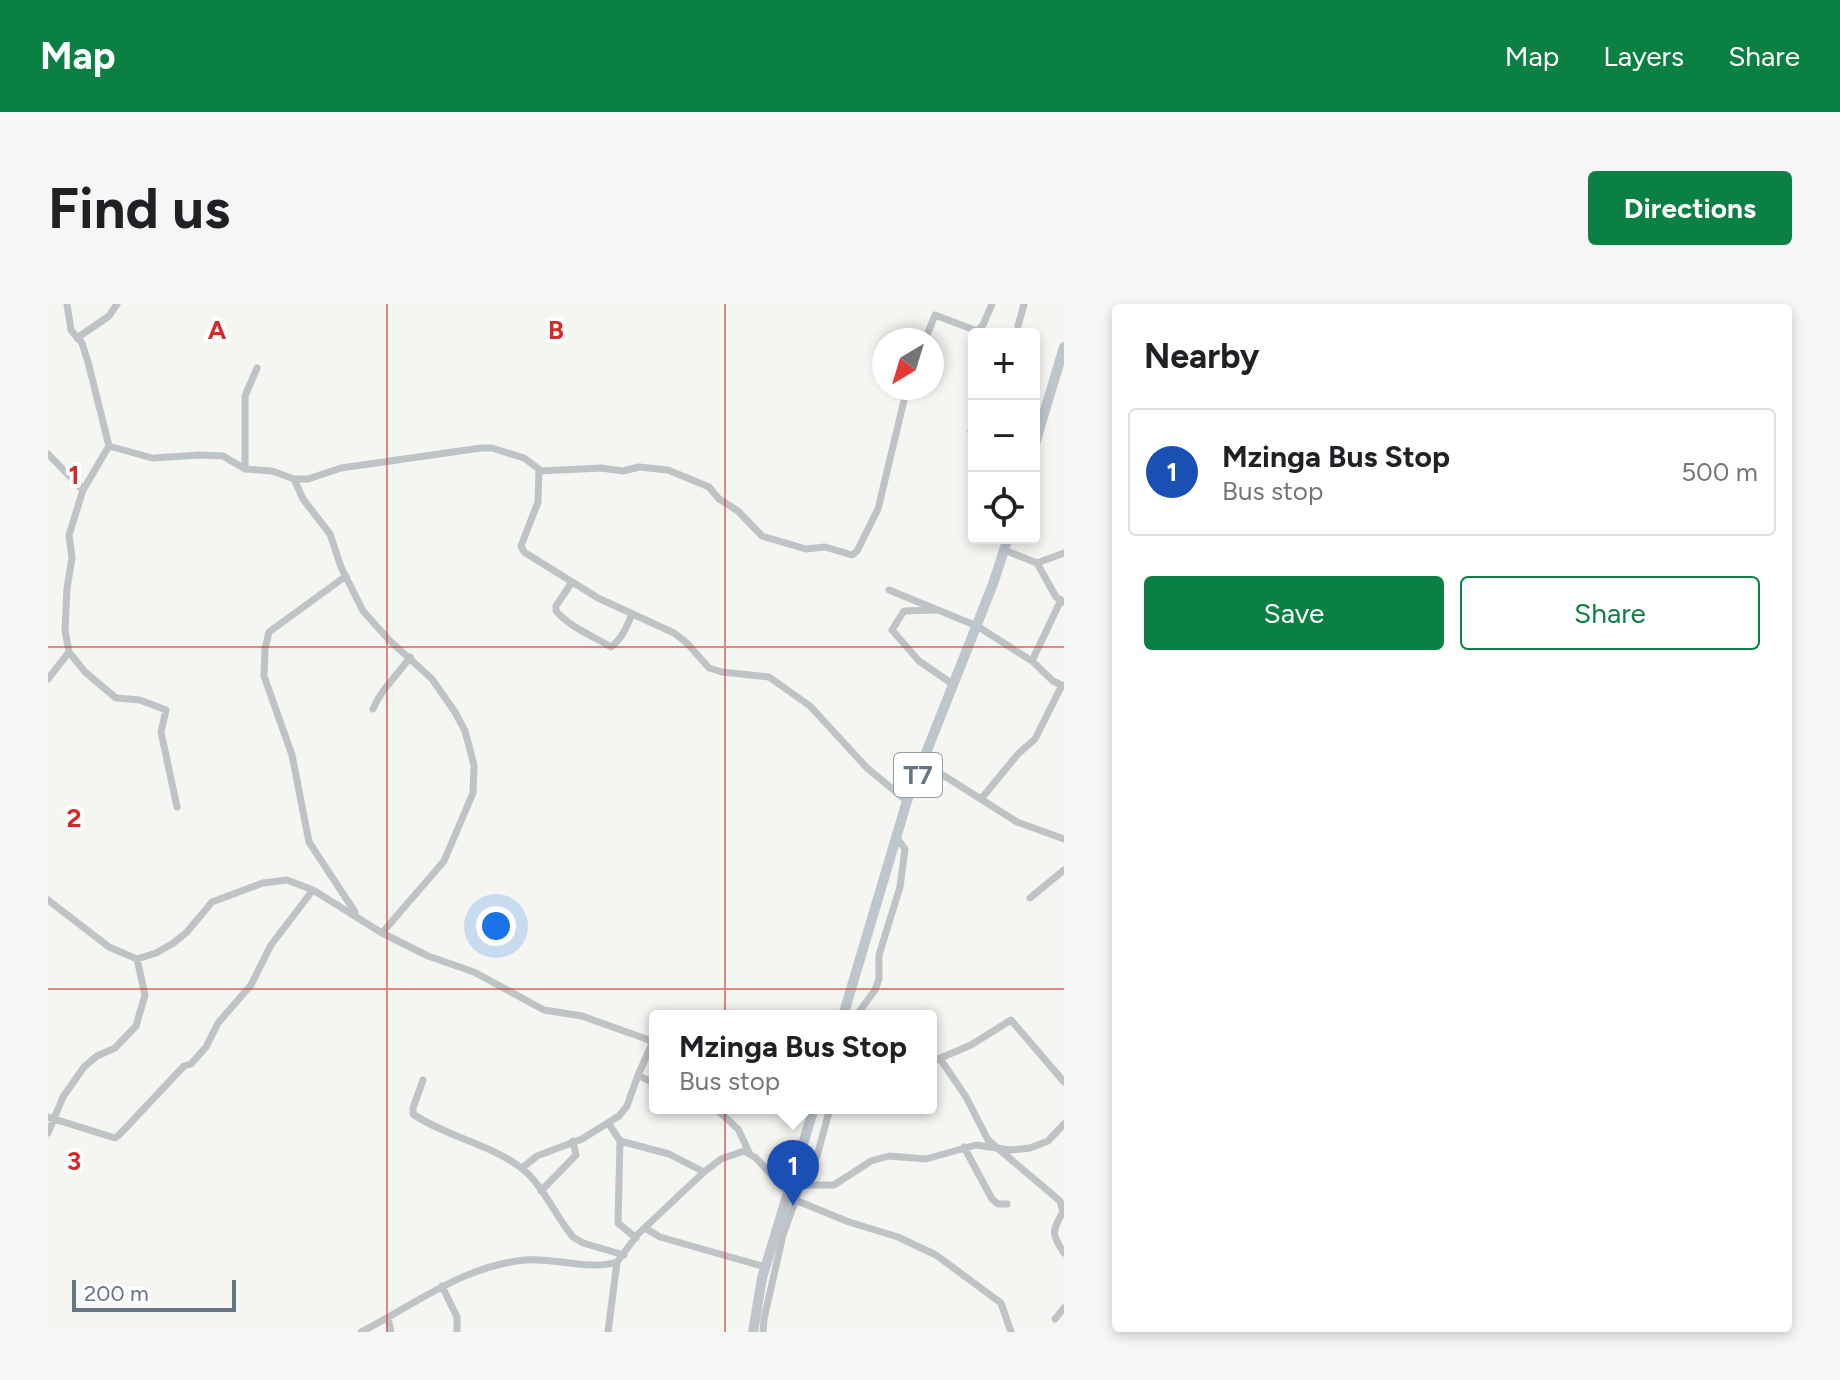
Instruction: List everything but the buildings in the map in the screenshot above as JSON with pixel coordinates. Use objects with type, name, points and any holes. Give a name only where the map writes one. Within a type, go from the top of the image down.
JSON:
[{"type":"highway","points":[[1040,427],[1064,347]]},
{"type":"highway","name":"T7","points":[[845,1010],[907,801],[977,626],[1006,544]]},
{"type":"highway","points":[[753,1332],[765,1267],[792,1197],[813,1114]]},
{"type":"street","points":[[67,304],[71,330],[82,343],[91,371],[109,446],[83,490],[69,535],[72,558],[65,631],[69,652],[85,672],[116,698],[140,700],[166,710],[161,732],[177,807]]},
{"type":"street","points":[[77,338],[109,316],[117,304]]},
{"type":"street","points":[[930,328],[935,315],[977,331],[992,304]]},
{"type":"street","points":[[1018,326],[1024,304]]},
{"type":"street","points":[[245,469],[245,396],[257,368]]},
{"type":"street","points":[[540,471],[601,468],[623,471],[639,467],[668,470],[709,487],[762,536],[806,549],[825,547],[852,555],[878,509],[904,400]]},
{"type":"street","points":[[109,446],[152,458],[223,456],[245,469],[272,471],[294,479],[308,479],[341,468],[481,448],[492,448],[524,458],[540,471],[538,502],[522,549],[572,582],[682,639],[709,668],[769,677],[810,706],[867,768],[907,801]]},
{"type":"street","points":[[48,454],[83,490]]},
{"type":"street","points":[[294,479],[303,499],[327,528],[358,602],[370,621],[432,679],[463,725],[474,765],[473,793],[444,861],[382,933]]},
{"type":"street","points":[[1004,550],[1037,563],[1062,602],[1032,661]]},
{"type":"street","points":[[1037,563],[1064,553]]},
{"type":"street","points":[[346,576],[269,632],[263,668],[294,763],[311,847],[359,917]]},
{"type":"street","points":[[572,582],[556,606],[556,611],[596,641],[614,646],[632,614]]},
{"type":"street","points":[[889,590],[977,626],[1032,661],[1063,686],[1035,739],[1018,754],[981,799]]},
{"type":"street","points":[[938,609],[904,611],[892,630],[919,661],[954,685]]},
{"type":"street","points":[[48,679],[69,652]]},
{"type":"street","points":[[373,709],[379,694],[410,657]]},
{"type":"street","points":[[924,763],[1030,828],[1064,839]]},
{"type":"street","points":[[860,1010],[879,979],[879,955],[903,877],[905,849],[897,838]]},
{"type":"street","points":[[1030,898],[1064,870]]},
{"type":"street","points":[[48,900],[109,947],[137,959],[172,944],[187,932],[207,905],[276,880],[287,880],[313,890],[382,933],[428,956],[474,972],[544,1010],[582,1016],[649,1040]]},
{"type":"street","points":[[50,1118],[115,1138],[119,1135],[206,1047],[218,1023],[251,985],[271,945],[313,890]]},
{"type":"street","points":[[48,1133],[50,1118],[84,1067],[97,1056],[115,1048],[136,1026],[145,995],[137,959]]},
{"type":"street","points":[[937,1061],[971,1045],[1011,1020],[1064,1082]]},
{"type":"street","points":[[522,1168],[551,1149],[609,1124],[627,1106],[649,1051]]},
{"type":"street","points":[[941,1060],[966,1097],[988,1140],[1060,1201],[1063,1212],[1053,1232],[1064,1253]]},
{"type":"street","points":[[638,1075],[649,1081]]},
{"type":"street","points":[[423,1080],[413,1114],[434,1128],[499,1154],[522,1168],[573,1237],[624,1255]]},
{"type":"street","points":[[722,1114],[738,1129],[749,1152],[792,1197],[849,1222],[898,1237],[936,1255],[1001,1303],[1011,1332]]},
{"type":"street","points":[[763,1332],[792,1197],[817,1156],[828,1114]]},
{"type":"street","points":[[609,1124],[620,1141],[618,1223],[636,1238]]},
{"type":"street","points":[[801,1185],[818,1187],[839,1183],[877,1159],[889,1156],[926,1159],[964,1147],[983,1145],[1021,1150],[1042,1145],[1064,1124]]},
{"type":"street","points":[[541,1191],[576,1155],[573,1141]]},
{"type":"street","points":[[620,1141],[669,1154],[704,1172]]},
{"type":"street","points":[[964,1147],[992,1199],[998,1204],[1007,1204]]},
{"type":"street","points":[[361,1332],[467,1275],[525,1260],[594,1266],[617,1262],[645,1228],[704,1172],[721,1159],[749,1152]]},
{"type":"street","points":[[645,1228],[660,1237],[765,1267]]},
{"type":"street","points":[[608,1332],[617,1262]]},
{"type":"street","points":[[442,1286],[457,1317],[457,1332]]},
{"type":"street","points":[[1055,1319],[1064,1308]]},
{"type":"street","points":[[388,1318],[391,1332]]},
{"type":"place","name":"Mzinga Bus Stop","points":[[793,1206]]}]
